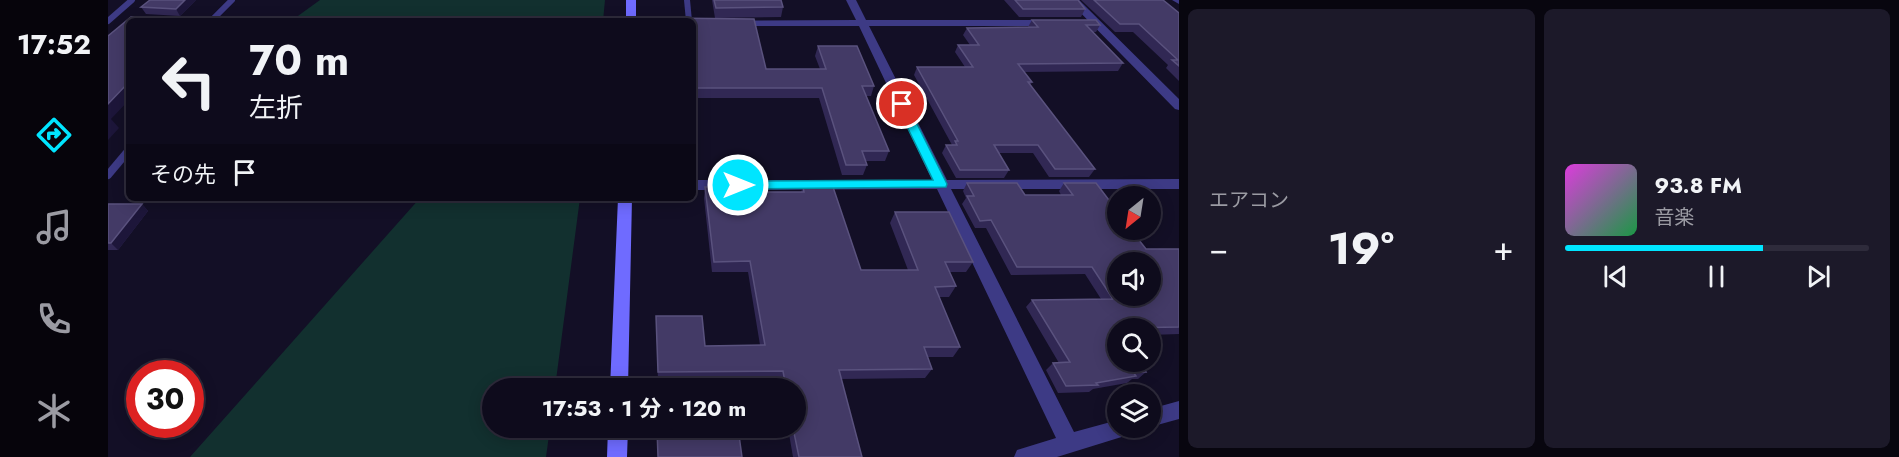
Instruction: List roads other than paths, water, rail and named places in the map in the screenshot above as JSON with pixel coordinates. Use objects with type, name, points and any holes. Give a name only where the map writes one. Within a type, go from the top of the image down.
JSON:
[{"type":"street","points":[[630,18],[631,0]]},
{"type":"street","points":[[850,0],[1069,443]]},
{"type":"street","points":[[1073,0],[1089,22],[1178,103]]},
{"type":"street","points":[[696,23],[1060,22]]},
{"type":"street","points":[[696,185],[1179,184]]},
{"type":"street","points":[[619,378],[625,201]]},
{"type":"street","points":[[1161,415],[1179,410]]},
{"type":"street","points":[[1024,457],[1107,432]]},
{"type":"street","points":[[617,457],[618,438]]},
{"type":"lane","points":[[108,21],[132,0]]},
{"type":"lane","points":[[214,18],[232,0]]},
{"type":"lane","points":[[687,0],[689,18]]},
{"type":"lane","points":[[108,175],[126,154]]}]
